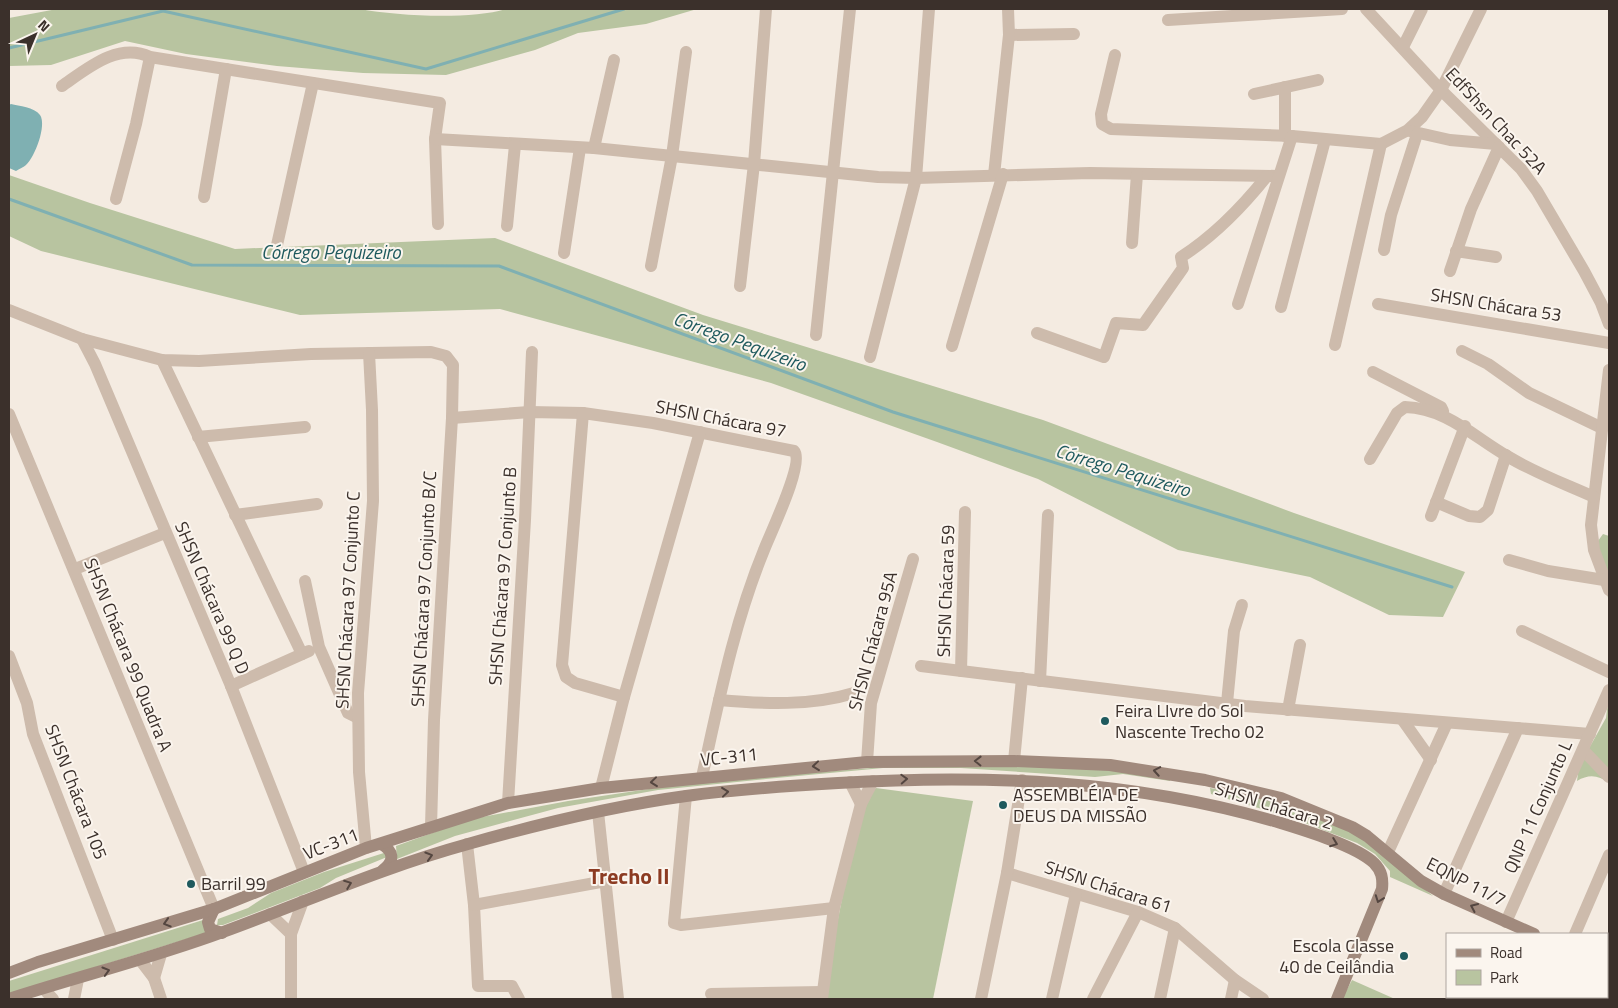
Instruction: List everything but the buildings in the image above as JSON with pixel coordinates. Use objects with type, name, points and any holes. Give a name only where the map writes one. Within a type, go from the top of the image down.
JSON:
[{"type":"main road","name":"VC-311","points":[[214,909],[366,848],[431,827],[508,803],[601,788],[867,762],[1014,761],[1110,765],[1206,780]]},
{"type":"main road","points":[[1170,796],[1176,775]]},
{"type":"main road","name":"SHSN Chácara 2","points":[[308,899],[383,870],[467,844],[598,812],[686,796],[850,782],[947,777],[1097,786],[1200,802],[1290,826],[1340,844],[1376,865],[1382,875],[1382,890],[1337,999]]},
{"type":"main road","points":[[1200,802],[1206,780]]},
{"type":"main road","name":"EQNP 11/7","points":[[1206,780],[1281,798],[1332,817],[1367,836],[1388,852],[1404,868],[1444,894],[1532,933]]},
{"type":"main road","points":[[381,844],[389,848],[392,856],[390,865],[383,870]]},
{"type":"main road","points":[[9,999],[141,961],[222,933],[308,899]]},
{"type":"main road","points":[[214,909],[208,922],[210,930],[222,933]]},
{"type":"main road","points":[[9,973],[214,909]]},
{"type":"street","points":[[740,286],[754,164],[766,9]]},
{"type":"street","points":[[816,335],[835,172],[850,9]]},
{"type":"street","points":[[870,357],[916,178],[929,9]]},
{"type":"street","points":[[952,346],[998,174],[1009,35],[1008,9]]},
{"type":"street","points":[[1168,20],[1342,9]]},
{"type":"street","name":"EdfShsn Chac 52A","points":[[1366,9],[1441,90],[1498,146],[1537,191],[1601,303],[1609,324]]},
{"type":"street","points":[[1403,47],[1422,9]]},
{"type":"street","points":[[1384,250],[1390,214],[1412,132],[1441,90],[1481,9]]},
{"type":"street","points":[[1009,35],[1074,34]]},
{"type":"street","points":[[62,86],[109,56],[134,51],[150,57],[440,103],[435,139],[438,224]]},
{"type":"street","points":[[651,266],[672,156],[686,52]]},
{"type":"street","points":[[1116,55],[1101,114],[1102,124],[1106,127],[1123,130],[1289,136],[1381,144],[1412,132],[1450,140],[1498,146],[1472,209],[1450,271]]},
{"type":"street","points":[[116,199],[136,124],[150,57]]},
{"type":"street","points":[[594,148],[614,60]]},
{"type":"street","points":[[204,197],[226,69]]},
{"type":"street","points":[[1254,94],[1318,80]]},
{"type":"street","points":[[277,245],[313,83]]},
{"type":"street","points":[[1238,304],[1272,176],[1289,136],[1285,87]]},
{"type":"street","points":[[435,139],[594,148],[835,172],[916,178],[998,174],[1272,176]]},
{"type":"street","points":[[1282,307],[1325,140]]},
{"type":"street","points":[[1335,345],[1381,144]]},
{"type":"street","points":[[507,226],[515,145]]},
{"type":"street","points":[[564,253],[580,148]]},
{"type":"street","points":[[1132,243],[1137,174]]},
{"type":"street","points":[[1037,333],[1104,358],[1116,323],[1143,325],[1182,268],[1181,258],[1200,245],[1272,176]]},
{"type":"street","points":[[1456,252],[1496,257]]},
{"type":"street","name":"SHSN Chácara 53","points":[[1378,304],[1483,320],[1609,343]]},
{"type":"street","points":[[9,310],[82,339],[162,360],[199,361],[280,355],[369,353]]},
{"type":"street","name":"SHSN Chácara 99 Q D","points":[[82,339],[95,364],[231,686],[304,872]]},
{"type":"street","points":[[1462,351],[1488,364],[1528,393],[1602,428]]},
{"type":"street","name":"SHSN Chácara 97 Conjunto B/C","points":[[369,353],[431,352],[446,356],[453,365],[452,418],[434,720],[431,827]]},
{"type":"street","name":"SHSN Chácara 97 Conjunto B","points":[[508,803],[532,352]]},
{"type":"street","name":"SHSN Chácara 97 Conjunto C","points":[[366,848],[359,772],[358,718],[361,632],[373,500],[369,353]]},
{"type":"street","points":[[162,360],[302,654]]},
{"type":"street","points":[[1607,585],[1594,550],[1591,525],[1609,370]]},
{"type":"street","points":[[1372,372],[1440,407],[1450,419]]},
{"type":"street","points":[[1370,459],[1397,414],[1405,406],[1411,407],[1450,419],[1465,426],[1506,455],[1594,497]]},
{"type":"street","name":"SHSN Chácara 97","points":[[452,418],[529,412],[583,413],[790,449],[796,454],[798,458],[789,490],[762,555],[731,642],[702,777]]},
{"type":"street","points":[[583,413],[562,665],[566,677],[575,683],[624,697]]},
{"type":"street","name":"SHSN Chácara 99 Quadra A","points":[[9,414],[214,909]]},
{"type":"street","points":[[1431,516],[1465,426]]},
{"type":"street","points":[[198,437],[305,427]]},
{"type":"street","points":[[601,788],[624,697],[700,432]]},
{"type":"street","points":[[1436,502],[1469,516],[1480,517],[1488,510],[1506,455]]},
{"type":"street","points":[[235,516],[316,504]]},
{"type":"street","name":"SHSN Chácara 59","points":[[961,670],[965,512]]},
{"type":"street","points":[[1040,681],[1048,515]]},
{"type":"street","points":[[75,570],[165,533]]},
{"type":"street","name":"SHSN Chácara 95A","points":[[867,762],[871,703],[912,559]]},
{"type":"street","points":[[1509,560],[1607,585]]},
{"type":"street","points":[[305,581],[319,647],[348,713],[358,718]]},
{"type":"street","points":[[1228,703],[1234,631],[1242,605]]},
{"type":"street","points":[[1522,631],[1609,672]]},
{"type":"street","points":[[1288,710],[1300,645]]},
{"type":"street","points":[[231,686],[319,647]]},
{"type":"street","name":"SHSN Chácara 105","points":[[9,656],[27,703],[33,734],[113,940]]},
{"type":"street","points":[[922,666],[1288,710],[1590,734],[1609,690]]},
{"type":"street","points":[[1014,761],[1022,678]]},
{"type":"street","points":[[719,700],[747,702],[833,700],[854,693]]},
{"type":"street","points":[[1402,719],[1431,760]]},
{"type":"street","points":[[1388,852],[1448,723]]},
{"type":"street","points":[[1444,894],[1518,728]]},
{"type":"street","name":"QNP 11 Conjunto L","points":[[1506,922],[1590,734]]},
{"type":"street","points":[[1583,750],[1609,777]]},
{"type":"street","points":[[981,999],[1007,873],[1022,780]]},
{"type":"street","points":[[711,994],[822,996],[834,908],[861,804],[873,781]]},
{"type":"street","points":[[850,782],[861,804]]},
{"type":"street","points":[[686,796],[674,923],[681,925],[834,908]]},
{"type":"street","points":[[598,812],[618,999]]},
{"type":"street","points":[[467,844],[474,905],[478,986],[512,986],[519,999]]},
{"type":"street","points":[[1575,933],[1609,855]]},
{"type":"street","name":"SHSN Chácara 61","points":[[1007,873],[1138,912],[1174,928],[1235,980],[1263,999]]},
{"type":"street","points":[[474,905],[606,881]]},
{"type":"street","points":[[1052,999],[1076,894]]},
{"type":"street","points":[[291,999],[291,934],[308,899]]},
{"type":"street","points":[[1094,999],[1138,912]]},
{"type":"street","points":[[270,914],[291,934]]},
{"type":"street","points":[[1160,999],[1174,928]]},
{"type":"street","points":[[154,978],[161,954]]},
{"type":"street","points":[[141,961],[154,978],[161,999]]},
{"type":"street","points":[[74,999],[78,979]]},
{"type":"street","points":[[1231,999],[1235,980]]},
{"type":"street","points":[[43,988],[53,999]]},
{"type":"green space","points":[[57,9],[360,9],[393,14],[454,16],[473,15],[506,9],[697,9],[646,24],[578,33],[535,50],[446,75],[363,73],[277,66],[186,54],[125,41],[51,65],[9,66],[9,18]]},
{"type":"green space","points":[[9,175],[235,249],[495,238],[703,315],[1043,420],[1294,513],[1465,572],[1443,617],[1389,615],[1310,577],[1178,550],[1038,479],[771,383],[500,309],[300,315],[41,251],[9,236]]},
{"type":"green space","points":[[1603,534],[1609,536],[1609,601],[1593,548]]},
{"type":"green space","points":[[1609,694],[1609,783],[1593,776],[1577,781],[1579,766],[1606,718]]},
{"type":"green space","points":[[933,763],[1089,766],[1171,778],[1170,781],[1123,774],[1095,777],[961,768],[883,768],[658,790],[558,808],[455,836],[397,859],[396,846],[471,819],[568,801],[696,782]]},
{"type":"green space","points":[[876,788],[973,801],[933,999],[822,999],[861,804]]},
{"type":"green space","points":[[1210,788],[1267,799],[1361,835],[1433,896],[1390,877],[1390,871],[1375,854],[1357,843],[1292,818],[1211,794]]},
{"type":"green space","points":[[387,852],[387,857],[336,878],[320,888],[223,925],[217,925],[218,919],[248,908],[271,893],[324,872]]},
{"type":"green space","points":[[203,920],[206,933],[9,994],[9,981]]},
{"type":"green space","points":[[1352,980],[1395,999],[1342,999]]},
{"type":"water","points":[[9,105],[34,110],[40,115],[42,120],[39,141],[33,155],[26,165],[16,171],[9,168]]},
{"type":"waterway","points":[[9,48],[163,11],[426,69],[624,9]]},
{"type":"waterway","name":"Córrego Pequizeiro","points":[[9,199],[192,265],[499,266],[893,412],[1452,587]]},
{"type":"place","name":"Feira LIvre do Sol Nascente Trecho 02","points":[[1105,721]]},
{"type":"place","name":"ASSEMBLÉIA DE DEUS DA MISSÃO","points":[[1003,805]]},
{"type":"place","name":"Barril 99","points":[[191,884]]},
{"type":"place","name":"Escola Classe 40 de Ceilândia","points":[[1404,956]]},
{"type":"district","name":"Trecho II","points":[[629,876]]}]
